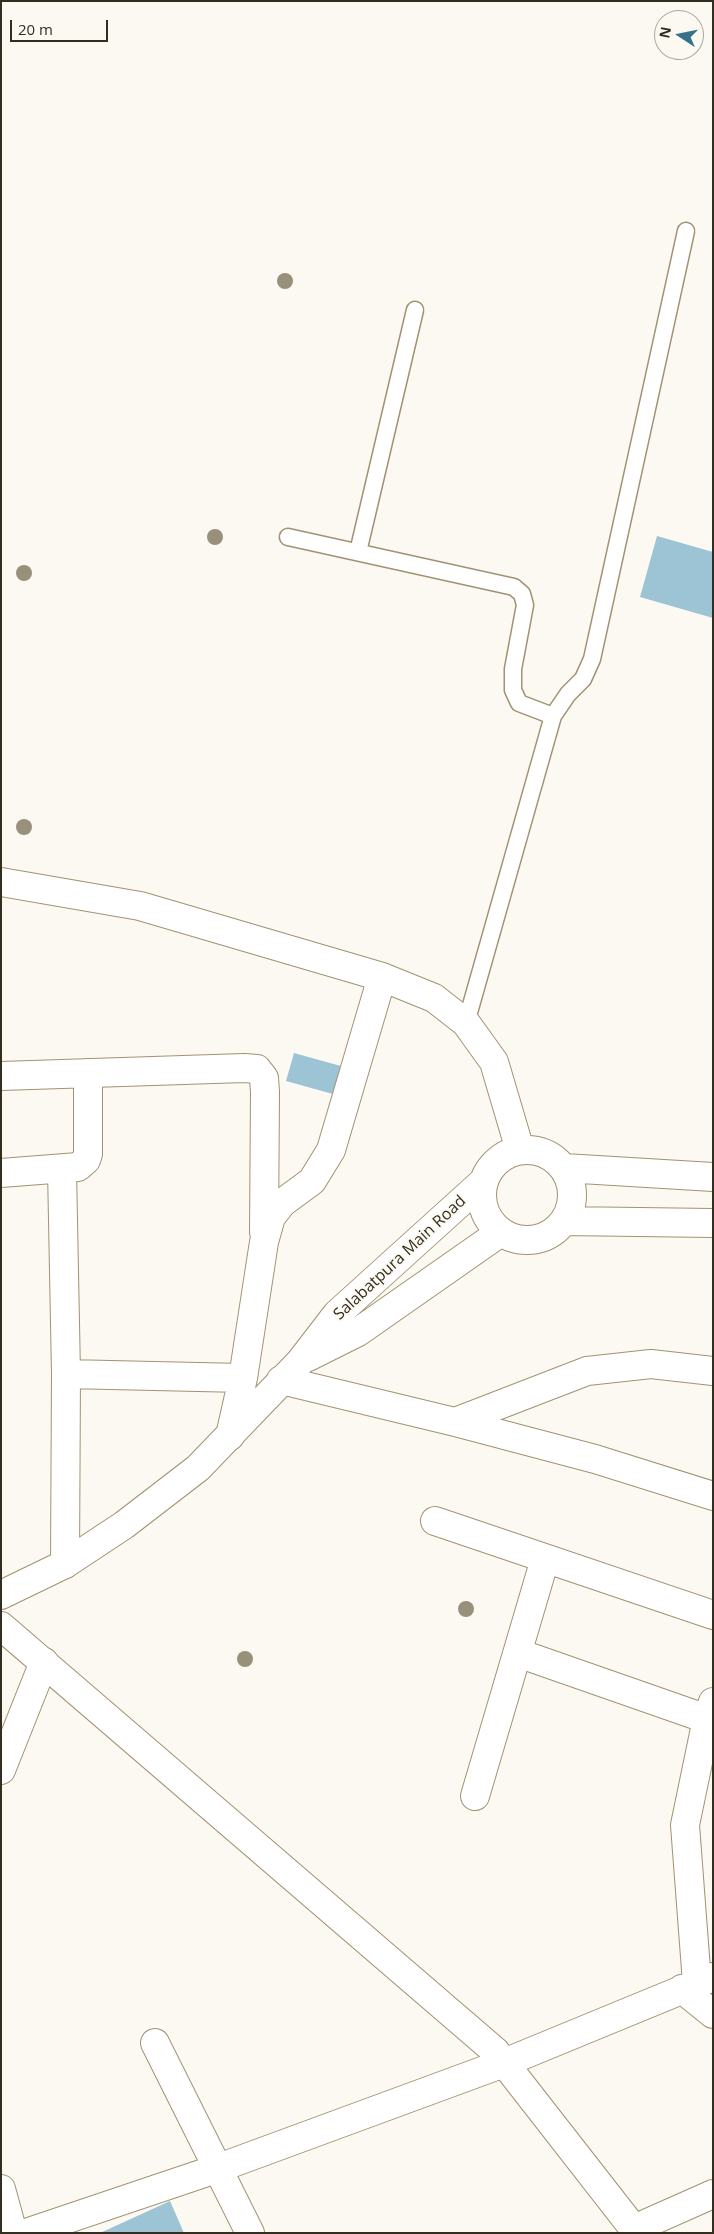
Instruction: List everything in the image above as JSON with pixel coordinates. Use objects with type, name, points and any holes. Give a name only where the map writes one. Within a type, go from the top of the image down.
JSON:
[{"type":"street","points":[[1,882],[140,906],[382,977],[434,998],[466,1023],[494,1062],[520,1150]]},
{"type":"street","points":[[230,1436],[243,1378],[264,1242],[271,1217],[282,1203],[312,1181],[331,1150],[382,977]]},
{"type":"street","points":[[1,1076],[257,1069],[264,1078],[265,1092],[264,1242]]},
{"type":"street","points":[[1,1173],[78,1167],[86,1160],[88,1154],[88,1073]]},
{"type":"street","points":[[532,1149],[555,1159],[564,1168],[570,1180],[572,1194],[570,1209],[564,1221],[554,1232],[541,1238],[528,1240],[513,1238],[500,1232],[490,1222],[484,1209],[481,1196],[484,1181],[497,1160],[508,1153],[520,1150],[532,1149]]},
{"type":"street","points":[[564,1168],[713,1177]]},
{"type":"street","points":[[62,1169],[66,1374],[65,1564]]},
{"type":"street","name":"Salabatpura Main Road","points":[[1,1595],[65,1564],[124,1525],[198,1468],[291,1371],[338,1314],[484,1181]]},
{"type":"street","points":[[564,1221],[713,1223]]},
{"type":"street","name":"Salabatpura Main Road","points":[[291,1371],[358,1332],[500,1232]]},
{"type":"street","points":[[456,1422],[586,1372],[651,1364],[713,1371]]},
{"type":"street","points":[[291,1371],[456,1422],[595,1459],[713,1496]]},
{"type":"street","points":[[66,1374],[243,1378]]},
{"type":"street","points":[[435,1521],[713,1615]]},
{"type":"street","points":[[475,1796],[545,1558]]},
{"type":"street","points":[[1,1626],[494,2051],[636,2231],[713,2194]]},
{"type":"street","points":[[518,1652],[710,1710],[685,1824],[697,1983],[713,2014]]},
{"type":"street","points":[[1,1770],[44,1662]]},
{"type":"street","points":[[26,2233],[216,2169],[504,2063],[697,1983]]},
{"type":"street","points":[[155,2043],[216,2169],[250,2233]]},
{"type":"street","points":[[1,2189],[13,2233]]},
{"type":"lane","points":[[466,1023],[553,716],[568,694],[583,679],[592,658],[686,232]]},
{"type":"lane","points":[[358,552],[414,310]]},
{"type":"lane","points":[[288,537],[514,587],[522,594],[525,605],[513,669],[513,690],[519,703],[553,716]]},
{"type":"building","points":[[657,536],[713,552],[713,618],[640,597]]},
{"type":"building","points":[[294,1053],[348,1068],[340,1096],[286,1081]]},
{"type":"building","points":[[170,2201],[184,2233],[100,2233]]}]
